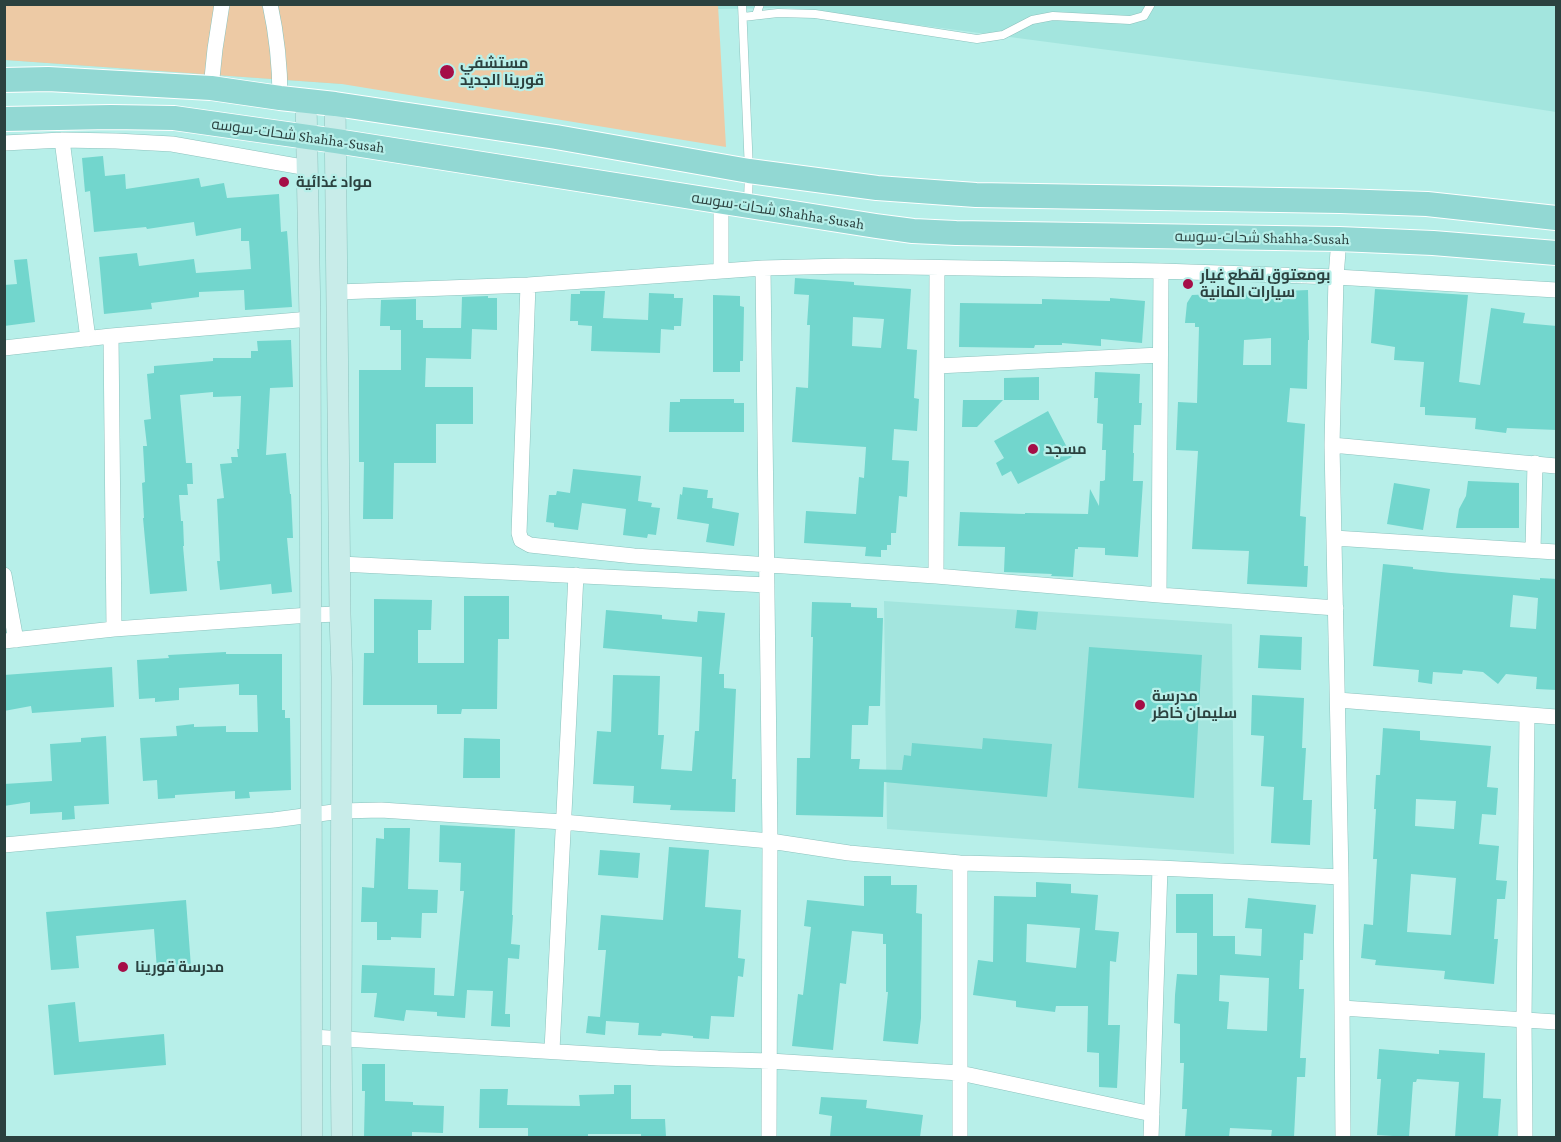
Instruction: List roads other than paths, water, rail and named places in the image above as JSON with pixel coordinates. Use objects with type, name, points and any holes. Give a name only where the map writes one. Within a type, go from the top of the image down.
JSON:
[{"type":"main road","points":[[4,80],[48,79],[211,88],[556,137],[749,171],[877,188],[976,195],[1427,204],[1557,218]]},
{"type":"main road","name":"شحات-سوسه Shahha-Susah","points":[[4,119],[174,118],[913,231],[1339,239],[1433,243],[1557,253]]},
{"type":"street","points":[[211,88],[222,4]]},
{"type":"street","points":[[270,4],[280,64],[280,98]]},
{"type":"street","points":[[306,101],[310,319],[312,1137]]},
{"type":"street","points":[[335,104],[342,677],[342,1137]]},
{"type":"street","points":[[4,143],[62,140],[172,144],[308,168]]},
{"type":"street","points":[[62,140],[88,339]]},
{"type":"street","points":[[721,202],[721,271]]},
{"type":"street","points":[[1339,239],[1332,445],[1341,877],[1343,1137]]},
{"type":"street","points":[[338,292],[528,285],[763,268],[845,266],[1161,271],[1336,277],[1557,290]]},
{"type":"street","points":[[763,268],[770,842],[769,1137]]},
{"type":"street","points":[[936,576],[937,268]]},
{"type":"street","points":[[1160,595],[1161,271]]},
{"type":"street","points":[[528,285],[519,533],[521,540],[530,545],[634,556],[936,576],[1336,608]]},
{"type":"street","points":[[4,348],[111,336],[310,319]]},
{"type":"street","points":[[111,336],[114,629]]},
{"type":"street","points":[[937,366],[1160,355]]},
{"type":"street","points":[[1332,445],[1557,466]]},
{"type":"street","points":[[1533,550],[1535,464]]},
{"type":"street","points":[[1334,538],[1557,552]]},
{"type":"street","points":[[340,564],[767,585]]},
{"type":"street","points":[[4,575],[10,640],[114,629],[340,614]]},
{"type":"street","points":[[552,1050],[576,575]]},
{"type":"street","points":[[1338,700],[1557,717]]},
{"type":"street","points":[[1525,1137],[1527,715]]},
{"type":"street","points":[[4,845],[341,811],[381,810],[563,822],[960,863],[1160,868],[1341,877]]},
{"type":"street","points":[[960,863],[960,1137]]},
{"type":"street","points":[[1151,1137],[1160,868]]},
{"type":"street","points":[[1342,1008],[1557,1022]]},
{"type":"street","points":[[312,1037],[960,1073],[1152,1114]]},
{"type":"lane","points":[[742,4],[749,171],[747,206]]},
{"type":"lane","points":[[756,15],[760,4]]},
{"type":"lane","points":[[743,18],[756,15],[815,14],[977,39],[1003,35],[1042,17],[1130,20],[1144,16],[1152,4]]},
{"type":"place","name":"مستشفي قورينا الجديد","points":[[447,72]]},
{"type":"place","name":"مواد غذائية","points":[[284,182]]},
{"type":"place","name":"بومعتوق لقطع غيار سيارات المانية","points":[[1188,284]]},
{"type":"place","name":"مسجد","points":[[1033,449]]},
{"type":"place","name":"مدرسة سليمان خاطر","points":[[1140,705]]},
{"type":"place","name":"مدرسة قورينا","points":[[123,967]]}]
